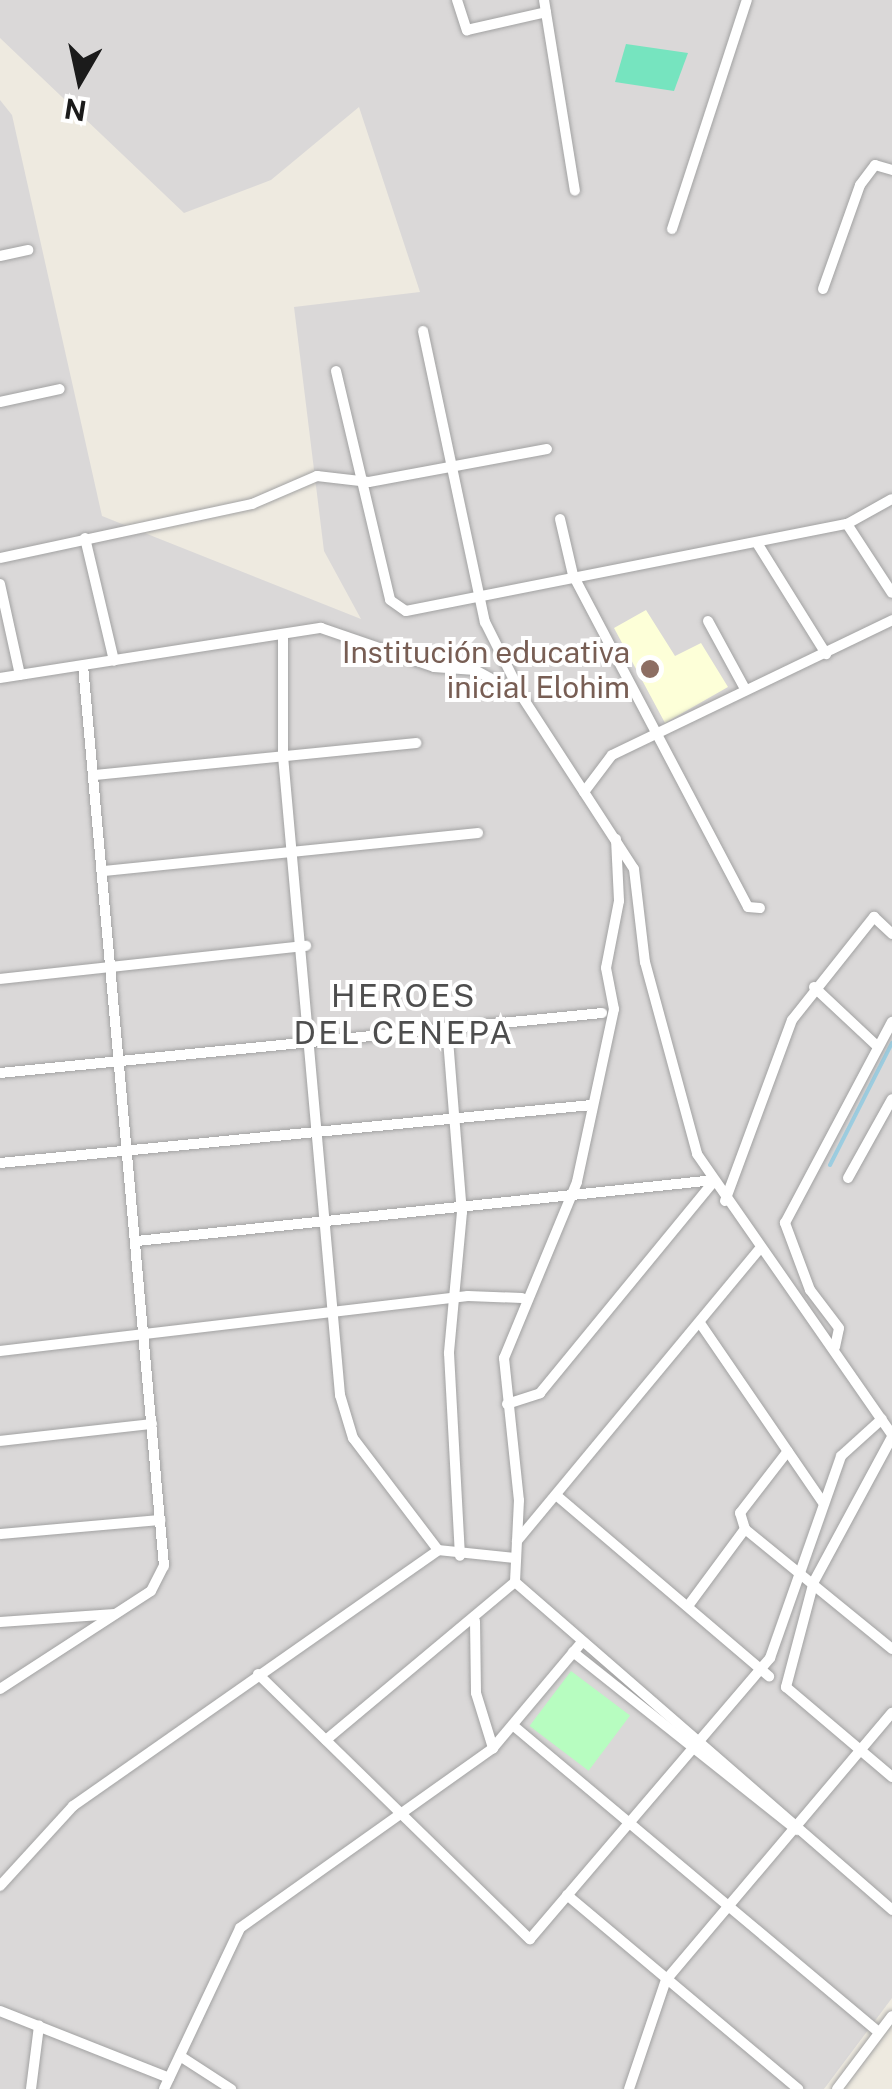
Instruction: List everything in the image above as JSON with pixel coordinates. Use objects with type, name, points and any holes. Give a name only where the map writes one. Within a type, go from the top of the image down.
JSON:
[{"type":"street","points":[[457,0],[466,30],[545,6],[574,191]]},
{"type":"street","points":[[672,229],[747,0]]},
{"type":"street","points":[[823,290],[860,185],[875,166],[892,170]]},
{"type":"street","points":[[0,256],[28,250]]},
{"type":"street","points":[[423,331],[458,466],[485,622],[521,694],[634,868],[644,962],[684,1124],[725,1200],[835,1347],[892,1436],[813,1580],[786,1687],[892,1777]]},
{"type":"street","points":[[336,371],[369,482],[390,600],[406,611],[481,592],[847,524],[892,499]]},
{"type":"street","points":[[0,402],[60,389]]},
{"type":"street","points":[[0,558],[252,504],[316,476],[369,482],[547,449]]},
{"type":"street","points":[[560,519],[573,575],[661,732],[748,906],[760,908]]},
{"type":"street","points":[[847,524],[892,593]]},
{"type":"street","points":[[85,538],[114,661]]},
{"type":"street","points":[[757,543],[826,654]]},
{"type":"street","points":[[0,584],[20,675]]},
{"type":"street","points":[[708,620],[744,686]]},
{"type":"street","points":[[584,792],[612,755],[744,686],[826,654],[892,620]]},
{"type":"street","points":[[0,678],[283,636],[342,631],[434,667],[475,670],[521,694]]},
{"type":"street","points":[[283,636],[283,756],[306,946],[338,1314],[340,1395],[353,1438],[438,1550],[460,1556],[515,1558]]},
{"type":"street","points":[[0,1689],[151,1591],[164,1566],[84,666]]},
{"type":"street","points":[[95,776],[416,742]]},
{"type":"street","points":[[104,871],[295,848],[478,833]]},
{"type":"street","points":[[326,1740],[476,1622],[515,1582],[516,1540],[504,1358],[522,1298],[568,1201],[614,1009],[606,968],[618,901],[616,838]]},
{"type":"street","points":[[725,1200],[792,1020],[814,987],[874,917],[892,934]]},
{"type":"street","points":[[0,979],[306,946]]},
{"type":"street","points":[[814,987],[876,1045]]},
{"type":"street","points":[[0,1073],[602,1013]]},
{"type":"street","points":[[835,1347],[838,1328],[810,1290],[784,1223],[876,1045],[892,1022]]},
{"type":"street","points":[[447,1028],[462,1212],[453,1301],[460,1556]]},
{"type":"street","points":[[848,1178],[892,1099]]},
{"type":"street","points":[[0,1163],[590,1105]]},
{"type":"street","points":[[136,1241],[568,1201],[714,1180]]},
{"type":"street","points":[[507,1404],[540,1393],[714,1180]]},
{"type":"street","points":[[516,1540],[759,1250]]},
{"type":"street","points":[[0,1350],[453,1301],[522,1298]]},
{"type":"street","points":[[700,1323],[824,1504]]},
{"type":"street","points":[[258,1674],[530,1938],[626,1820],[764,1673],[841,1456],[883,1420]]},
{"type":"street","points":[[0,1441],[152,1424]]},
{"type":"street","points":[[788,1451],[740,1513],[745,1528],[800,1569],[892,1649]]},
{"type":"street","points":[[556,1495],[764,1673]]},
{"type":"street","points":[[0,1534],[160,1520]]},
{"type":"street","points":[[688,1606],[745,1528]]},
{"type":"street","points":[[0,1886],[73,1806],[438,1550]]},
{"type":"street","points":[[515,1582],[892,1910]]},
{"type":"street","points":[[0,1622],[116,1614]]},
{"type":"street","points":[[476,1622],[476,1693],[493,1748]]},
{"type":"street","points":[[0,2011],[166,2083],[180,2056],[196,2005],[240,1928],[398,1811],[493,1748],[515,1727],[582,1642]]},
{"type":"street","points":[[573,1652],[780,1824],[798,1830]]},
{"type":"street","points":[[629,2089],[666,1980],[798,1830],[892,1713]]},
{"type":"street","points":[[515,1727],[878,2032]]},
{"type":"street","points":[[568,1895],[798,2089]]},
{"type":"street","points":[[837,2089],[892,2016]]},
{"type":"street","points":[[31,2089],[39,2026]]},
{"type":"street","points":[[180,2056],[232,2089]]},
{"type":"shaded area","points":[[0,0],[892,0],[892,1998],[824,2089],[0,2089],[0,100],[12,115],[102,516],[361,619],[324,551],[294,307],[420,292],[359,107],[271,180],[184,213],[0,38]]},
{"type":"shaded area","points":[[646,610],[675,656],[701,643],[728,687],[665,723],[614,628]]},
{"type":"green space","points":[[626,44],[688,53],[674,91],[615,82]]},
{"type":"green space","points":[[571,1671],[630,1716],[589,1771],[529,1726]]},
{"type":"waterway","points":[[830,1165],[892,1043]]},
{"type":"place","name":"Institución educativa inicial Elohim","points":[[650,669]]},
{"type":"district","name":"HEROES DEL CENEPA","points":[[404,1016]]}]
